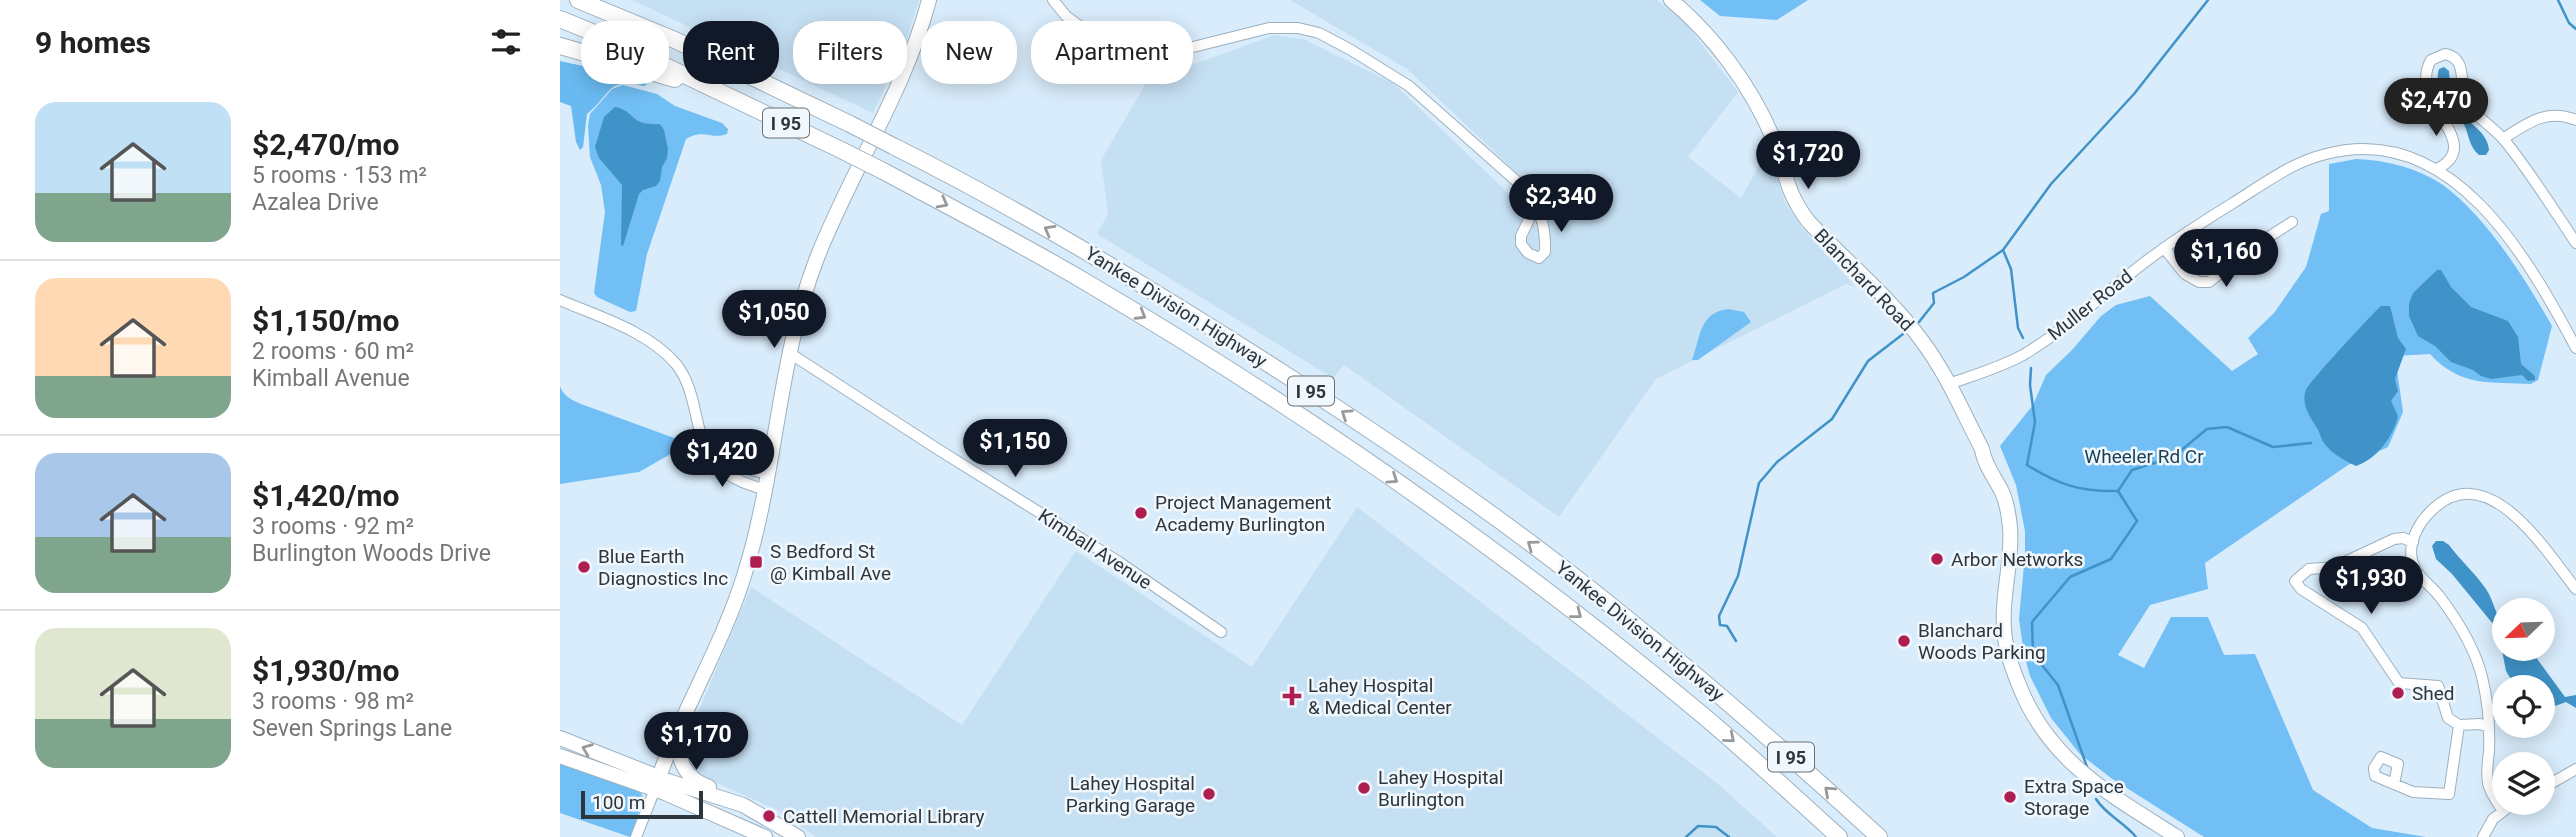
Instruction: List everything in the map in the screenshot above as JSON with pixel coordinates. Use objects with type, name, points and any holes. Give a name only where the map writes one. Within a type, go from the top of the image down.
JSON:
[{"type":"highway","name":"Yankee Division Highway","points":[[578,0],[629,21]]},
{"type":"highway","points":[[604,0],[636,21]]},
{"type":"highway","name":"Yankee Division Highway","points":[[560,19],[609,39],[839,149],[1082,280],[1183,341],[1410,491],[1510,563],[1625,651],[1751,756],[1839,837]]},
{"type":"highway","name":"Yankee Division Highway","points":[[669,39],[786,92],[893,146],[1138,281],[1292,378],[1422,465],[1578,579],[1791,756],[1879,837]]},
{"type":"highway","points":[[560,46],[601,56],[733,98]]},
{"type":"main road","points":[[657,783],[744,578],[769,474],[804,296],[817,258],[894,94],[919,33],[929,0]]},
{"type":"main road","name":"Blanchard Road","points":[[1671,0],[1699,25],[1745,85],[1768,127],[1786,183],[1798,207],[1820,234],[1904,318],[1934,357],[1982,449],[1983,457],[2008,509],[2011,541],[2004,629],[2013,670],[2034,717],[2059,752],[2077,769],[2100,788],[2177,837]]},
{"type":"main road","points":[[680,727],[679,753],[683,768],[699,783],[768,818],[798,837]]},
{"type":"main road","points":[[560,738],[765,837]]},
{"type":"main road","points":[[560,756],[657,783],[725,798]]},
{"type":"street","points":[[1053,0],[1066,16],[1097,39],[1154,53],[1177,51],[1269,28],[1298,28],[1333,39],[1409,86],[1522,186],[1536,205]]},
{"type":"street","points":[[2437,169],[2449,162],[2455,149],[2453,136],[2427,92],[2426,72],[2431,60],[2445,54],[2454,57],[2460,64],[2463,94],[2469,106],[2503,139],[2576,243]]},
{"type":"street","points":[[2438,111],[2454,125],[2461,141],[2460,157],[2450,177]]},
{"type":"street","points":[[2503,139],[2542,116],[2557,115],[2576,120]]},
{"type":"street","name":"Muller Road","points":[[1949,384],[2000,366],[2036,347],[2164,248],[2279,174],[2325,154],[2356,149],[2380,150],[2412,159],[2450,177],[2474,199],[2513,245],[2546,294],[2576,348]]},
{"type":"street","points":[[2164,248],[2185,274],[2199,282],[2209,282],[2250,249],[2292,222]]},
{"type":"street","points":[[560,300],[653,342],[668,355],[689,385],[707,452],[716,465],[726,473],[765,491]]},
{"type":"street","name":"Kimball Avenue","points":[[791,354],[1119,562],[1222,632]]},
{"type":"street","points":[[707,452],[733,466],[769,474]]},
{"type":"street","points":[[2492,790],[2487,780],[2489,727],[2486,693],[2476,657],[2454,616],[2416,570],[2412,561],[2413,542],[2421,522],[2439,504],[2452,497],[2466,494],[2488,496],[2501,503],[2520,521],[2576,589]]},
{"type":"street","points":[[2413,542],[2403,538],[2393,539],[2334,568],[2309,569],[2295,582],[2301,589],[2362,628],[2399,683],[2438,686],[2448,718],[2459,725],[2480,724],[2489,727]]},
{"type":"street","points":[[2394,784],[2413,792],[2449,794],[2459,725]]},
{"type":"street","points":[[2555,781],[2576,769]]},
{"type":"street","points":[[639,835],[657,783]]},
{"type":"street","points":[[2483,837],[2498,815]]},
{"type":"shaded area","points":[[632,0],[919,0],[907,39],[907,21],[793,21],[793,75],[779,69],[779,21],[683,21],[683,24]]},
{"type":"shaded area","points":[[1290,0],[1657,0],[1686,24],[1738,92],[1688,157],[1741,198],[1768,149],[1785,203],[1803,229],[1856,287],[1846,284],[1656,379],[1559,517],[1344,365],[1333,378],[1097,234],[1108,214],[1101,160],[1145,84],[1193,84],[1193,65],[1275,35],[1303,39],[1393,83],[1506,191],[1540,232],[1538,251],[1547,258],[1550,235],[1546,212],[1538,198],[1522,178],[1407,69]]},
{"type":"shaded area","points":[[560,61],[581,66],[581,84],[623,84],[611,89],[587,114],[583,147],[580,150],[576,142],[571,106],[560,102]]},
{"type":"shaded area","points":[[2444,67],[2449,71],[2455,105],[2488,143],[2489,150],[2486,155],[2479,155],[2473,148],[2460,117],[2441,92],[2438,77],[2439,69]]},
{"type":"shaded area","points":[[811,84],[887,84],[873,113]]},
{"type":"shaded area","points":[[615,107],[643,123],[660,124],[668,149],[660,181],[656,186],[639,194],[623,246],[622,185],[599,158],[595,147],[604,117]]},
{"type":"shaded area","points":[[2199,247],[2209,258],[2212,273],[2194,271],[2180,256],[2189,249]]},
{"type":"shaded area","points":[[2437,270],[2441,270],[2451,287],[2471,307],[2508,321],[2518,337],[2521,364],[2535,376],[2535,380],[2528,381],[2522,375],[2491,379],[2481,376],[2451,362],[2435,346],[2418,336],[2409,316],[2409,304],[2413,293]]},
{"type":"shaded area","points":[[2381,306],[2390,306],[2398,338],[2406,349],[2395,379],[2398,391],[2391,401],[2398,416],[2383,446],[2371,458],[2356,466],[2328,448],[2306,409],[2304,400],[2306,390],[2317,375]]},
{"type":"shaded area","name":"Lahey Hospital & Medical Center","points":[[1357,507],[1718,784],[1777,837],[816,837],[779,811],[704,777],[689,762],[689,734],[751,587],[962,725],[1076,551],[1252,667]]},
{"type":"shaded area","points":[[2436,541],[2449,545],[2477,577],[2492,600],[2492,623],[2452,574],[2436,559],[2432,546]]},
{"type":"shaded area","points":[[2504,662],[2539,662],[2549,675],[2508,675]]},
{"type":"shaded area","points":[[2555,683],[2565,697],[2576,695],[2576,708],[2566,702],[2555,706]]},
{"type":"green space","points":[[1700,0],[1808,0],[1777,20],[1720,16]]},
{"type":"green space","points":[[623,85],[657,94],[675,106],[722,123],[728,129],[727,134],[697,134],[686,139],[647,254],[636,311],[630,312],[597,297],[594,293],[605,212],[601,185],[590,157],[588,126],[590,114],[612,89]]},
{"type":"green space","name":"Wheeler Rd Cr","points":[[2356,159],[2390,163],[2412,170],[2433,179],[2459,198],[2504,250],[2552,326],[2538,380],[2531,384],[2476,381],[2441,365],[2430,354],[2395,356],[2403,412],[2388,447],[2348,465],[2205,563],[2208,589],[2150,605],[2118,655],[2144,668],[2171,617],[2208,617],[2224,655],[2255,654],[2313,790],[2372,828],[2426,837],[2204,837],[2111,778],[2080,754],[2051,718],[2030,676],[2024,654],[2019,619],[2025,531],[2016,485],[2000,446],[2033,405],[2046,375],[2101,316],[2116,305],[2150,296],[2232,371],[2258,354],[2248,338],[2274,313],[2306,267],[2321,214],[2329,211],[2329,164]]},
{"type":"green space","points":[[1728,309],[1744,312],[1751,322],[1698,360],[1692,360],[1706,321],[1718,311]]},
{"type":"green space","points":[[560,386],[571,399],[677,439],[676,451],[639,472],[560,484]]},
{"type":"green space","points":[[560,762],[638,789],[644,798],[630,837],[560,813]]},
{"type":"waterway","points":[[1919,322],[1934,303],[1933,293],[1964,277],[2003,250],[2051,184],[2134,94],[2208,0]]},
{"type":"waterway","points":[[2558,0],[2569,23],[2576,29]]},
{"type":"waterway","points":[[2003,250],[2011,269],[2018,328],[2023,338]]},
{"type":"waterway","points":[[1736,641],[1727,626],[1720,625],[1719,616],[1738,576],[1759,483],[1777,462],[1832,419],[1868,361],[1903,334]]},
{"type":"waterway","points":[[2031,368],[2030,385],[2035,422],[2027,465],[2071,486],[2118,491]]},
{"type":"waterway","points":[[2118,491],[2132,470],[2173,457],[2207,429],[2227,427],[2273,447],[2311,443]]},
{"type":"waterway","points":[[2087,767],[2058,685],[2033,654],[2032,622],[2070,577],[2111,559],[2137,521],[2118,491]]},
{"type":"waterway","points":[[2096,799],[2136,837]]},
{"type":"waterway","points":[[1686,837],[1698,826],[1716,827],[1729,837]]},
{"type":"place","name":"Project Management Academy Burlington","points":[[1141,513]]},
{"type":"place","name":"Arbor Networks","points":[[1937,559]]},
{"type":"place","name":"S Bedford St @ Kimball Ave","points":[[756,562]]},
{"type":"place","name":"Blue Earth Diagnostics Inc","points":[[584,567]]},
{"type":"place","name":"Blanchard Woods Parking","points":[[1904,641]]},
{"type":"place","name":"Shed","points":[[2398,693]]},
{"type":"place","name":"Lahey Hospital & Medical Center","points":[[1292,696]]},
{"type":"place","name":"Lahey Hospital Burlington","points":[[1364,788]]},
{"type":"place","name":"Lahey Hospital Parking Garage","points":[[1209,794]]},
{"type":"place","name":"Extra Space Storage","points":[[2010,797]]},
{"type":"place","name":"Cattell Memorial Library","points":[[769,816]]}]
